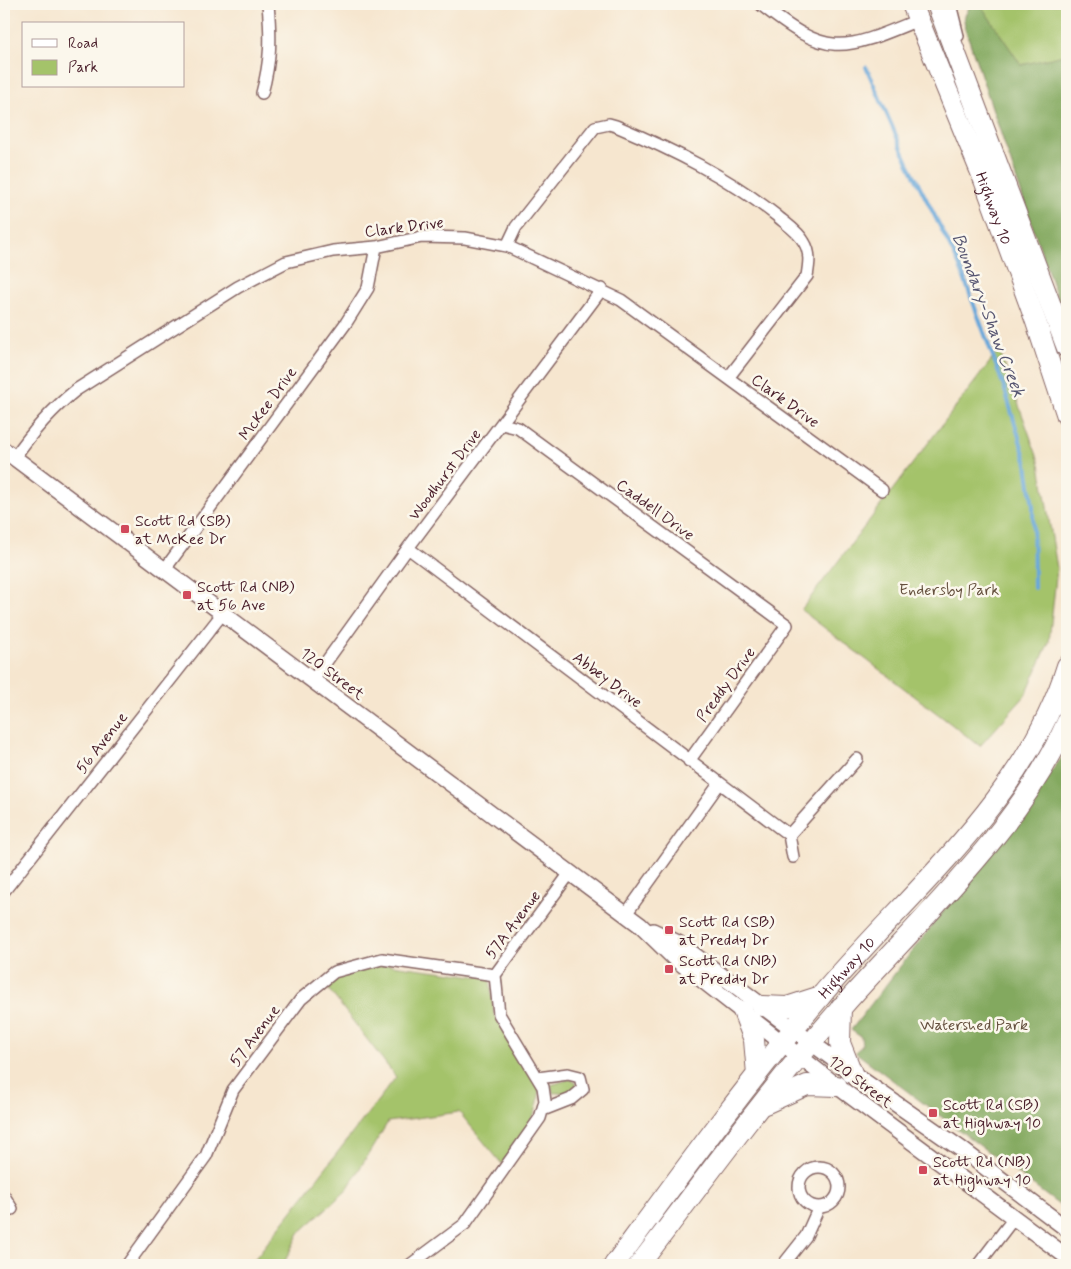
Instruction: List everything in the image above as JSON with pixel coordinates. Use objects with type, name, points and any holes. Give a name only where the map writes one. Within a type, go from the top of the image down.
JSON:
[{"type":"highway","name":"Highway 10","points":[[937,4],[1067,348]]},
{"type":"highway","name":"Highway 10","points":[[915,12],[984,180],[1067,416]]},
{"type":"highway","name":"Highway 10","points":[[614,1265],[757,1074],[788,1036],[821,996],[968,834],[1010,780],[1037,738],[1059,692],[1067,666]]},
{"type":"highway","name":"Highway 10","points":[[639,1265],[763,1104],[841,1008],[992,840],[1033,786],[1057,746],[1067,722]]},
{"type":"highway","points":[[757,1074],[752,1008],[787,1007],[821,996]]},
{"type":"highway","points":[[763,1104],[807,1085],[844,1079],[840,1043],[841,1008]]},
{"type":"street","points":[[262,93],[270,66],[272,43],[268,4]]},
{"type":"street","points":[[760,4],[802,35],[830,45],[863,42],[915,12]]},
{"type":"street","points":[[950,4],[965,75]]},
{"type":"street","points":[[507,246],[516,227],[595,127],[609,124],[616,126],[689,158],[757,201],[798,233],[808,251],[810,264],[807,276],[728,378]]},
{"type":"street","name":"Clark Drive","points":[[9,454],[55,406],[76,390],[238,287],[286,262],[333,251],[376,247],[422,237],[445,236],[507,246],[621,300],[882,490]]},
{"type":"street","name":"McKee Drive","points":[[165,569],[346,322],[368,288],[376,247]]},
{"type":"street","name":"Woodhurst Drive","points":[[313,680],[408,548],[602,290]]},
{"type":"street","name":"Caddell Drive","points":[[502,424],[518,428],[787,625]]},
{"type":"street","name":"120 Street","points":[[9,454],[626,914],[673,957],[752,1008],[844,1079],[1014,1218],[1067,1257]]},
{"type":"street","name":"Abbey Drive","points":[[408,548],[789,835]]},
{"type":"street","name":"56 Avenue","points":[[4,891],[223,612]]},
{"type":"street","name":"Preddy Drive","points":[[689,761],[787,625]]},
{"type":"street","points":[[793,857],[789,835],[856,759]]},
{"type":"street","points":[[626,914],[719,784]]},
{"type":"street","name":"57A Avenue","points":[[410,1265],[465,1224],[540,1118],[546,1101],[543,1087],[499,1014],[495,975],[570,874]]},
{"type":"street","name":"57 Avenue","points":[[127,1265],[206,1156],[233,1090],[301,999],[334,972],[382,959],[495,975]]},
{"type":"street","points":[[538,1078],[568,1074],[580,1077],[583,1089],[571,1099],[542,1110]]},
{"type":"street","name":"120 Street","points":[[844,1079],[961,1149],[1067,1229]]},
{"type":"street","points":[[4,1196],[12,1209]]},
{"type":"street","points":[[783,1265],[806,1236],[819,1207]]},
{"type":"street","points":[[978,1265],[1014,1218]]},
{"type":"green space","points":[[971,4],[1067,4],[1067,327],[965,28],[964,18]]},
{"type":"green space","points":[[971,4],[980,4],[1021,65],[1064,55],[1067,36],[1067,327],[965,28],[964,18]]},
{"type":"green space","name":"Endersby Park","points":[[999,350],[1040,464],[1057,568],[1049,642],[1025,696],[980,746],[801,610]]},
{"type":"green space","name":"Watershed Park","points":[[1067,751],[1067,1211],[855,1052],[862,1046],[861,1037],[851,1030]]},
{"type":"green space","points":[[384,964],[490,978],[494,1014],[539,1087],[539,1098],[532,1118],[502,1164],[459,1112],[388,1122],[346,1191],[299,1233],[283,1265],[250,1265],[396,1077],[326,986],[336,978]]},
{"type":"green space","points":[[570,1079],[576,1082],[577,1088],[571,1093],[553,1093],[551,1085]]},
{"type":"waterway","name":"Boundary-Shaw Creek","points":[[866,67],[909,165],[959,264],[1004,387],[1027,464],[1033,507],[1034,588]]},
{"type":"place","name":"Scott Rd (SB) at McKee Dr","points":[[125,529]]},
{"type":"place","name":"Scott Rd (NB) at 56 Ave","points":[[187,595]]},
{"type":"place","name":"Scott Rd (SB) at Preddy Dr","points":[[669,930]]},
{"type":"place","name":"Scott Rd (NB) at Preddy Dr","points":[[669,969]]},
{"type":"place","name":"Scott Rd (SB) at Highway 10","points":[[933,1113]]},
{"type":"place","name":"Scott Rd (NB) at Highway 10","points":[[923,1170]]}]
